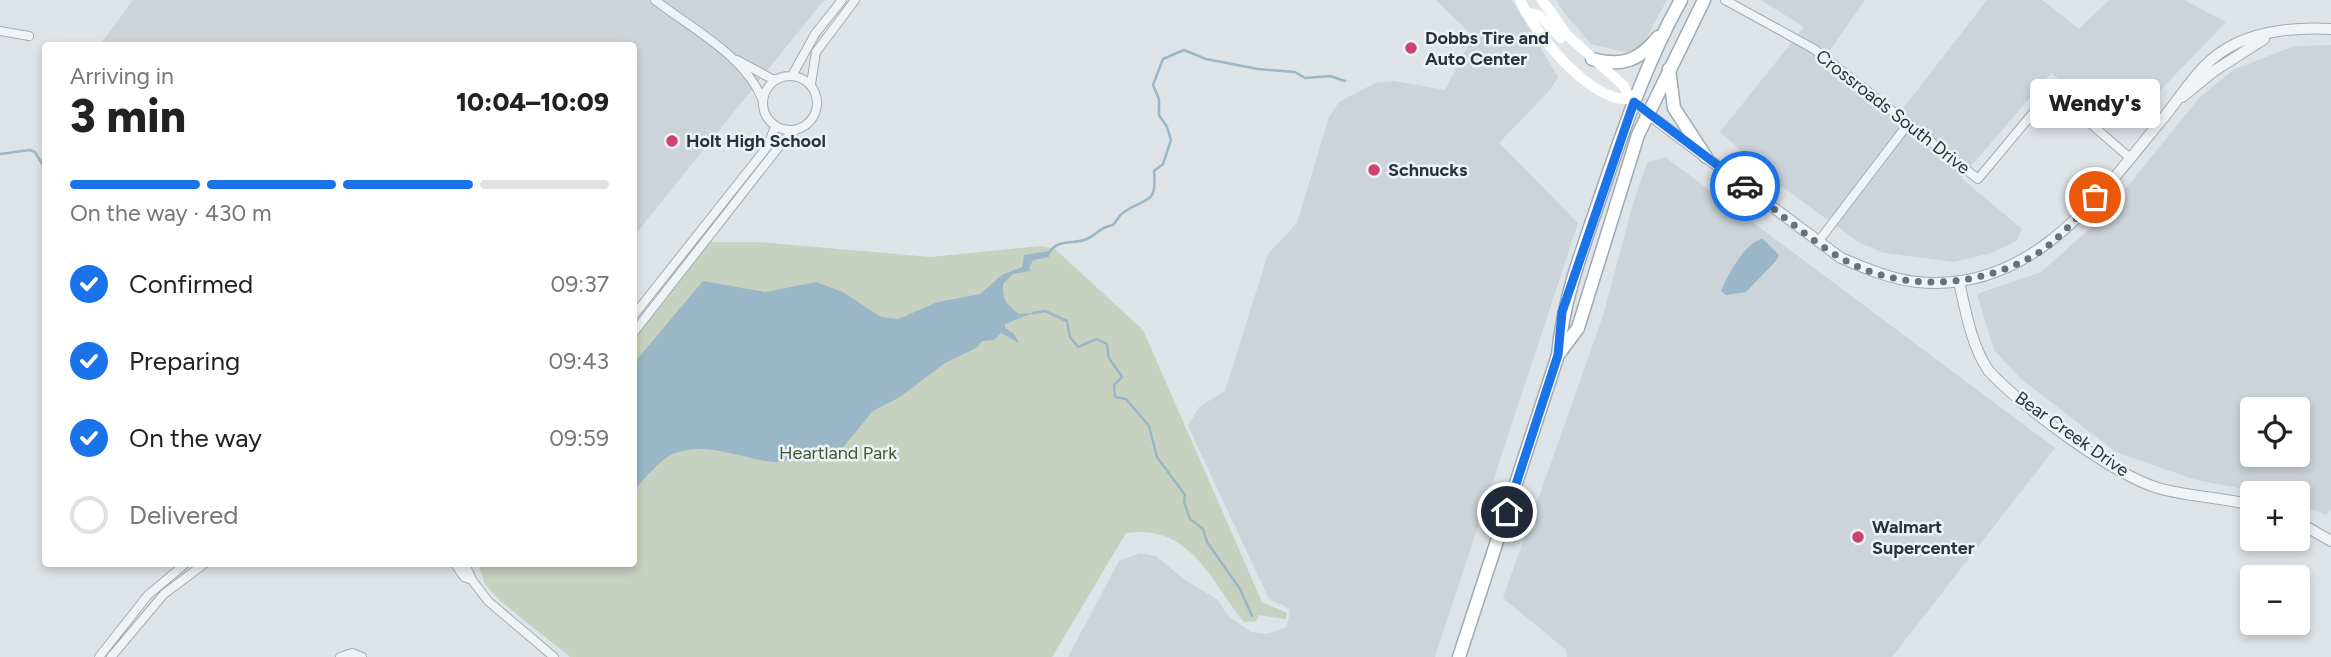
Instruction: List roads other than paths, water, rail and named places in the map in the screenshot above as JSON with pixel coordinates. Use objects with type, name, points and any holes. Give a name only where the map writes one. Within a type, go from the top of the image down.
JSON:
[{"type":"main road","points":[[1520,0],[1526,12],[1568,65],[1613,99],[1638,106]]},
{"type":"main road","points":[[1542,0],[1555,21],[1589,57],[1624,86],[1638,106],[1638,135],[1578,328],[1558,355]]},
{"type":"main road","points":[[1459,657],[1558,355],[1562,312],[1667,26],[1681,0]]},
{"type":"main road","points":[[1638,106],[1669,67],[1704,0]]},
{"type":"main road","points":[[1526,12],[1539,15],[1577,54],[1619,64],[1638,58],[1667,26]]},
{"type":"main road","points":[[1669,67],[1674,108],[1706,157]]},
{"type":"street","points":[[655,0],[731,57],[772,79],[793,74],[815,34],[842,0]]},
{"type":"street","points":[[731,57],[756,87],[763,101],[764,113],[775,127],[802,128],[816,114],[816,95],[811,84],[813,58],[818,47],[855,0]]},
{"type":"street","name":"Crossroads South Drive","points":[[1725,0],[1814,49],[1978,179],[2052,90],[2130,158]]},
{"type":"street","points":[[1638,106],[1841,258],[1878,273],[1916,282],[1959,282],[2003,271],[2039,252],[2064,232],[2177,102],[2214,71],[2270,35],[2308,28],[2331,29]]},
{"type":"street","points":[[0,31],[29,36]]},
{"type":"street","points":[[793,74],[811,84]]},
{"type":"street","points":[[763,101],[769,88],[778,79]]},
{"type":"street","points":[[1818,242],[1908,124]]},
{"type":"street","points":[[637,311],[767,147],[775,127]]},
{"type":"street","points":[[637,328],[785,139],[797,129]]},
{"type":"street","name":"Bear Creek Drive","points":[[1959,282],[1970,329],[1988,370],[2082,446],[2116,470],[2155,487],[2194,497],[2240,503]]},
{"type":"street","points":[[2310,529],[2331,541]]},
{"type":"street","points":[[99,657],[148,596],[182,567]]},
{"type":"street","points":[[111,657],[164,594],[200,567]]},
{"type":"street","points":[[457,567],[464,577],[472,580]]},
{"type":"street","points":[[466,567],[472,580],[488,601],[554,657]]},
{"type":"street","points":[[340,657],[352,653],[362,657]]},
{"type":"water","points":[[1763,239],[1779,255],[1776,261],[1746,292],[1726,295],[1721,291],[1738,260],[1750,246]]},
{"type":"water","points":[[1050,251],[1049,257],[1033,260],[1029,268],[1031,271],[1013,274],[1003,284],[1004,298],[1011,307],[1019,314],[1033,313],[1005,324],[1005,328],[1014,334],[1019,343],[1001,333],[994,340],[982,341],[976,348],[945,363],[900,397],[873,411],[836,456],[810,454],[774,462],[711,450],[685,450],[663,461],[637,487],[637,359],[703,281],[765,292],[816,282],[843,292],[881,317],[898,319],[938,302],[980,294],[1002,275],[1022,267],[1024,255]]},
{"type":"waterway","points":[[1049,253],[1057,245],[1082,241],[1113,225],[1122,213],[1152,195],[1154,171],[1163,164],[1171,140],[1159,115],[1159,99],[1153,85],[1163,59],[1184,50],[1206,59],[1258,69],[1295,72],[1305,78],[1330,76],[1345,81]]},
{"type":"waterway","points":[[0,154],[30,150],[35,152],[42,163]]},
{"type":"waterway","points":[[1033,313],[1045,311],[1067,321],[1070,337],[1078,347],[1097,339],[1107,344],[1109,358],[1122,377],[1114,385],[1115,397],[1126,399],[1149,426],[1157,457],[1185,495],[1184,502],[1190,519],[1203,529],[1207,542],[1240,589],[1252,616]]},
{"type":"place","name":"Dobbs Tire and Auto Center","points":[[1411,48]]},
{"type":"place","name":"Holt High School","points":[[672,141]]},
{"type":"place","name":"Schnucks","points":[[1374,170]]},
{"type":"place","name":"Wendy's","points":[[2095,197]]},
{"type":"place","name":"Walmart Supercenter","points":[[1858,537]]},
{"type":"park label","name":"Heartland Park","points":[[838,453]]}]
